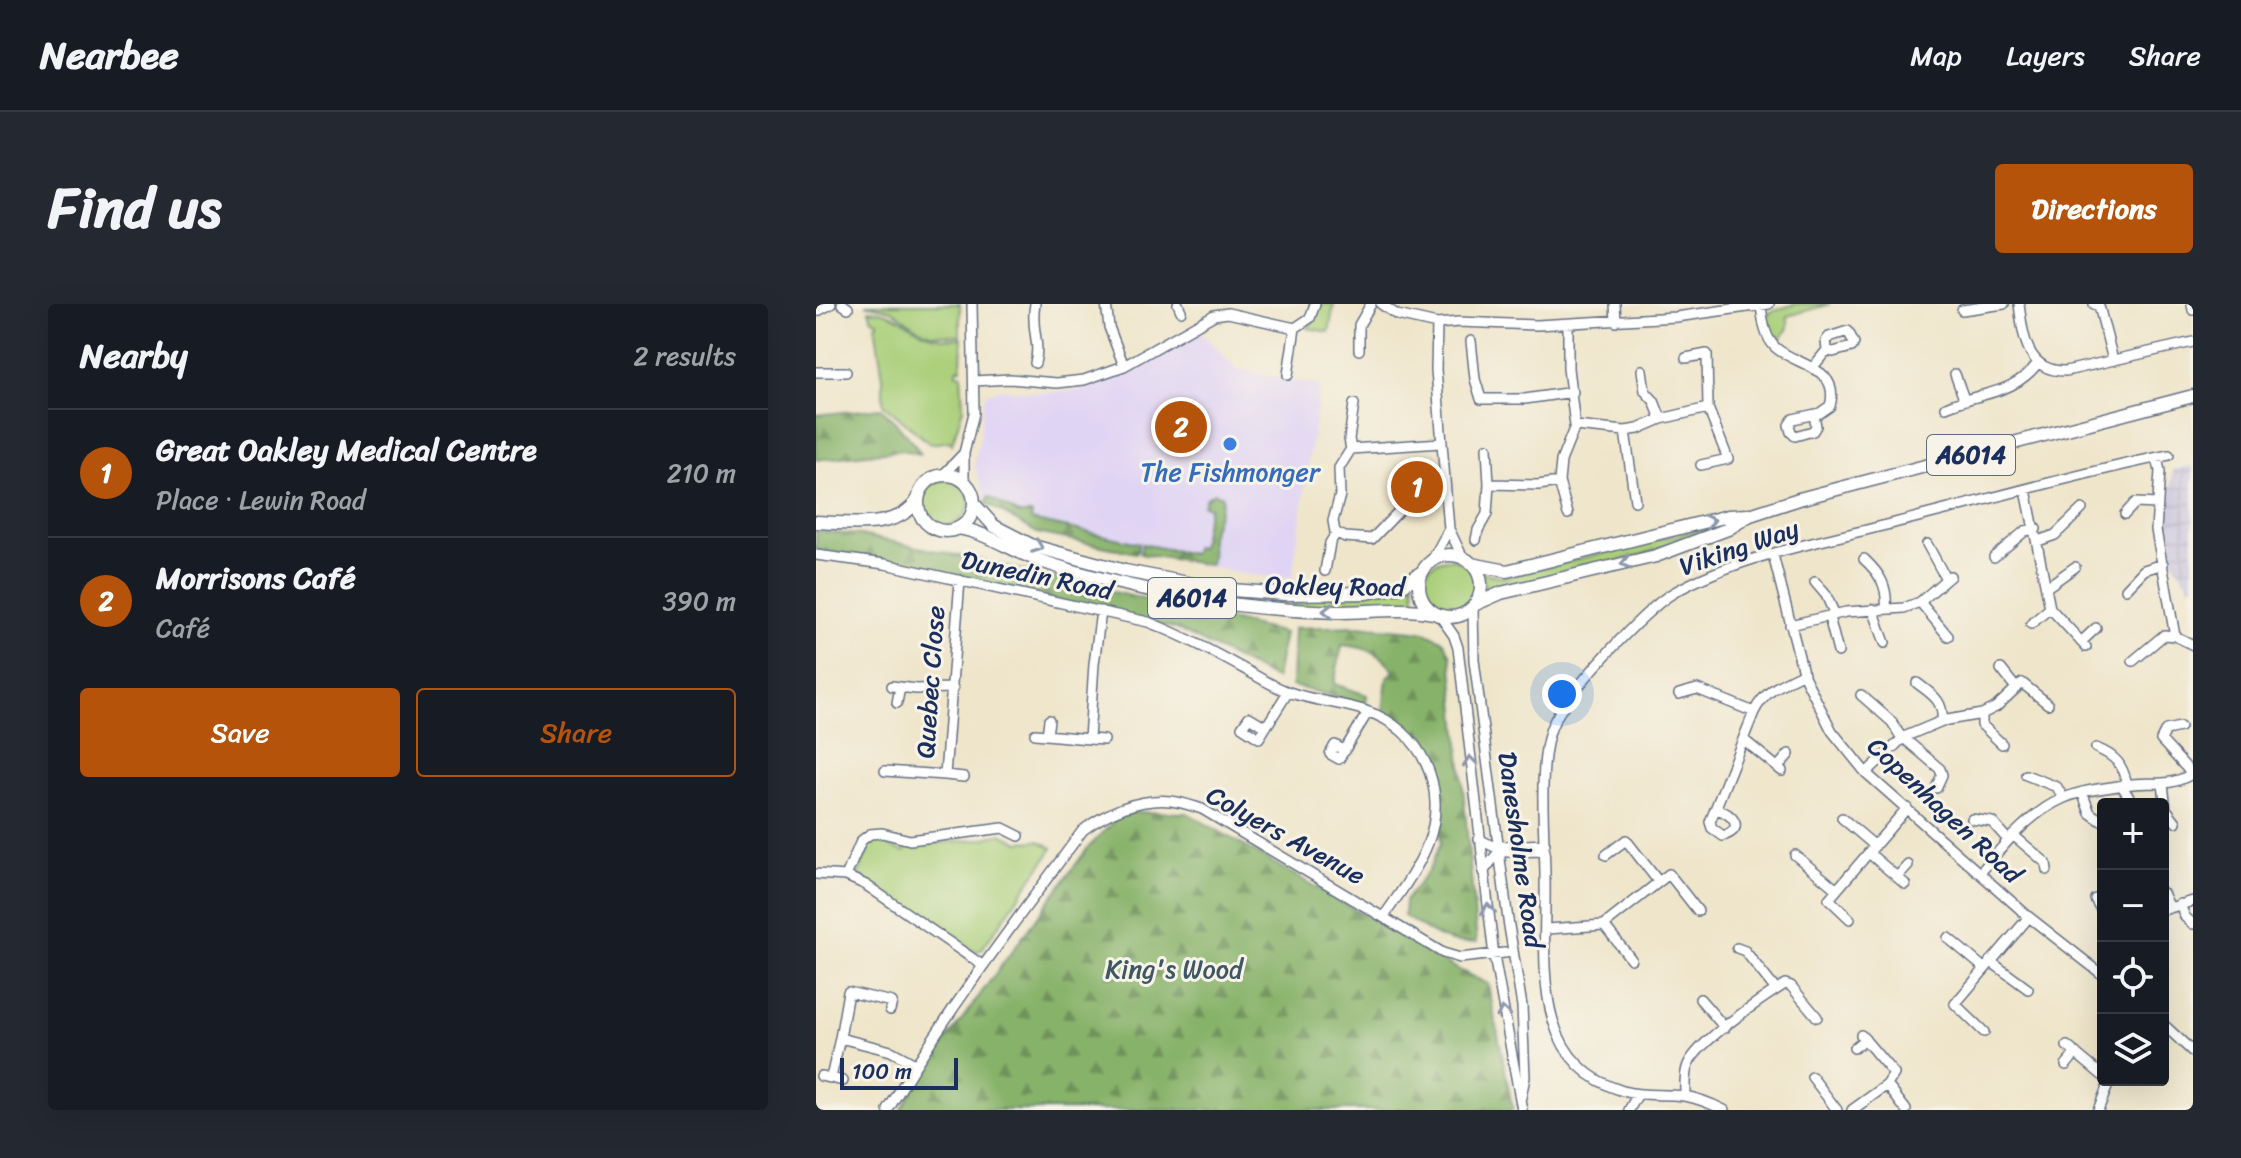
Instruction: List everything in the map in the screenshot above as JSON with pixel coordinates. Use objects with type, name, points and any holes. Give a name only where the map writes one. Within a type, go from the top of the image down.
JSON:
[{"type":"main road","name":"A6014","points":[[1474,606],[1501,593],[1656,556],[1728,529],[1750,515],[1799,499],[2193,396]]},
{"type":"main road","points":[[816,522],[858,523],[899,516],[943,531],[959,528],[967,522],[975,505],[970,488],[964,481],[943,475],[926,483],[918,499],[899,516]]},
{"type":"main road","points":[[918,499],[922,517],[928,524]]},
{"type":"main road","name":"Oakley Road","points":[[975,505],[994,526],[1033,546],[1112,568],[1208,588],[1284,594],[1365,593],[1400,587],[1426,567]]},
{"type":"main road","name":"A6014","points":[[1467,561],[1507,571],[1728,516],[1750,515]]},
{"type":"main road","name":"Oakley Road","points":[[959,528],[977,531],[1011,549],[1060,567],[1195,598],[1289,610],[1351,612],[1401,609],[1437,615]]},
{"type":"main road","points":[[1446,555],[1467,561],[1477,571],[1481,588],[1474,606],[1457,617],[1437,615],[1427,607],[1419,590],[1426,567],[1446,555]]},
{"type":"street","points":[[816,312],[831,304]]},
{"type":"street","points":[[964,481],[964,453],[973,422],[972,304]]},
{"type":"street","points":[[1035,304],[1031,321],[1038,351],[1035,363]]},
{"type":"street","points":[[1106,304],[1106,317],[1124,366]]},
{"type":"street","points":[[974,381],[1072,382],[1124,366],[1214,315],[1228,313],[1295,328],[1310,318],[1315,304]]},
{"type":"street","points":[[1359,350],[1359,325],[1371,304]]},
{"type":"street","points":[[1381,304],[1397,315],[1437,324],[1568,325],[1691,316],[1765,305],[1766,335],[1775,347],[1823,375],[1832,396],[1830,406],[1814,415]]},
{"type":"street","points":[[1615,304],[1616,322]]},
{"type":"street","points":[[1960,311],[2004,304]]},
{"type":"street","points":[[2019,304],[2026,345],[2038,363],[2053,370],[2066,371],[2193,342]]},
{"type":"street","points":[[2098,305],[2113,360]]},
{"type":"street","points":[[1437,324],[1436,370],[1449,529],[1467,561]]},
{"type":"street","points":[[1568,325],[1568,368],[1575,426],[1561,461],[1559,482],[1568,514]]},
{"type":"street","points":[[1288,375],[1295,328]]},
{"type":"street","points":[[1471,341],[1476,386],[1481,399],[1478,410]]},
{"type":"street","points":[[1813,367],[1827,350]]},
{"type":"street","points":[[1038,351],[1050,352]]},
{"type":"street","points":[[1686,358],[1707,354],[1708,408],[1728,459],[1701,465]]},
{"type":"street","points":[[1946,407],[1964,399],[2008,389],[2023,380],[2038,363]]},
{"type":"street","points":[[1642,370],[1645,391],[1657,406],[1661,419]]},
{"type":"street","points":[[816,372],[846,372]]},
{"type":"street","points":[[1955,374],[1964,399]]},
{"type":"street","points":[[1481,399],[1525,399],[1573,392]]},
{"type":"street","points":[[1354,404],[1349,439],[1351,449],[1339,468],[1339,499],[1332,528],[1345,537],[1372,539],[1398,512]]},
{"type":"street","points":[[1575,426],[1625,431],[1708,408]]},
{"type":"street","points":[[1625,431],[1635,501]]},
{"type":"street","points":[[1351,449],[1441,443]]},
{"type":"street","points":[[1476,540],[1487,514],[1487,448]]},
{"type":"street","points":[[943,475],[964,453]]},
{"type":"street","name":"Viking Way","points":[[1724,1110],[1685,1096],[1638,1094],[1616,1088],[1590,1074],[1564,1048],[1549,1009],[1544,766],[1552,726],[1589,673],[1656,606],[1703,577],[1773,555],[2169,455]]},
{"type":"street","points":[[2157,458],[2160,471],[2156,530],[2175,636]]},
{"type":"street","points":[[1489,484],[1532,486],[1559,482]]},
{"type":"street","points":[[2026,490],[2050,608],[2084,645],[2096,628]]},
{"type":"street","points":[[2125,514],[2135,503],[2158,504]]},
{"type":"street","points":[[2038,541],[2055,535],[2082,509]]},
{"type":"street","points":[[1426,567],[1449,529]]},
{"type":"street","points":[[1994,557],[2025,531],[2036,529]]},
{"type":"street","points":[[1325,571],[1330,543],[1336,533]]},
{"type":"street","points":[[1790,625],[1873,609],[1904,608],[1920,602],[1946,582],[1927,544]]},
{"type":"street","name":"Dunedin Road","points":[[816,555],[885,564],[960,580],[1101,611],[1178,633],[1288,692],[1368,712],[1394,725],[1417,747],[1432,779],[1435,795],[1433,828],[1427,845],[1384,916]]},
{"type":"street","name":"Copenhagen Road","points":[[1773,555],[1804,673],[1832,731],[1866,773],[2029,917],[2097,967]]},
{"type":"street","points":[[1864,559],[1876,570],[1885,585],[1886,609]]},
{"type":"street","points":[[2126,589],[2144,570],[2163,564]]},
{"type":"street","points":[[2047,587],[2075,567]]},
{"type":"street","name":"Quebec Close","points":[[885,771],[945,775],[960,580]]},
{"type":"street","points":[[1815,582],[1826,595],[1838,652]]},
{"type":"street","points":[[1920,602],[1948,636]]},
{"type":"street","name":"Danesholme Road","points":[[1474,606],[1474,660],[1522,1006],[1525,1077],[1521,1098]]},
{"type":"street","points":[[2031,624],[2050,608]]},
{"type":"street","points":[[1873,609],[1885,643]]},
{"type":"street","points":[[1089,739],[1101,611]]},
{"type":"street","name":"Danesholme Road","points":[[1437,615],[1454,636],[1458,648],[1494,956],[1522,1110]]},
{"type":"street","points":[[2133,661],[2164,635],[2175,636],[2193,645]]},
{"type":"street","points":[[2001,669],[2048,704]]},
{"type":"street","points":[[1717,809],[1759,702],[1774,687],[1804,673]]},
{"type":"street","points":[[1917,683],[1940,701],[1942,721]]},
{"type":"street","points":[[1866,773],[1904,737],[1942,721],[1982,714],[1996,707],[2019,685]]},
{"type":"street","points":[[897,703],[896,686],[953,688]]},
{"type":"street","points":[[1679,694],[1697,689],[1754,712]]},
{"type":"street","points":[[1266,727],[1288,692]]},
{"type":"street","points":[[1861,695],[1892,722],[1899,734],[1940,769],[1942,775],[1936,788]]},
{"type":"street","points":[[1345,751],[1368,712]]},
{"type":"street","points":[[1982,714],[1982,725],[2002,744]]},
{"type":"street","points":[[1047,735],[1049,720]]},
{"type":"street","points":[[1980,873],[2033,817],[2063,798],[2125,785],[2176,783],[2192,774],[2161,740],[2166,730],[2180,727]]},
{"type":"street","points":[[1035,734],[1104,740]]},
{"type":"street","points":[[1744,740],[1780,769],[1789,754]]},
{"type":"street","points":[[2096,748],[2118,760],[2130,798]]},
{"type":"street","points":[[945,775],[964,777]]},
{"type":"street","points":[[2026,775],[2057,787],[2063,798]]},
{"type":"street","points":[[2163,784],[2166,809],[2176,822]]},
{"type":"street","points":[[2082,792],[2090,813],[2097,818]]},
{"type":"street","name":"Colyers Avenue","points":[[888,1110],[982,965],[1083,830],[1122,807],[1170,801],[1202,809],[1443,953],[1460,958],[1513,952]]},
{"type":"street","points":[[1850,919],[1826,902],[1907,808]]},
{"type":"street","points":[[1842,818],[1901,881],[1908,865]]},
{"type":"street","points":[[1502,873],[1545,819]]},
{"type":"street","points":[[1972,819],[1992,822],[2046,863],[2047,870]]},
{"type":"street","points":[[846,876],[861,841],[870,834],[882,833],[910,840],[1003,828],[1015,834],[1015,821]]},
{"type":"street","points":[[1495,825],[1538,859],[1545,872]]},
{"type":"street","points":[[1479,839],[1498,850]]},
{"type":"street","points":[[1606,855],[1626,840],[1658,881]]},
{"type":"street","points":[[1483,872],[1503,846],[1545,848]]},
{"type":"street","points":[[1797,863],[1836,889]]},
{"type":"street","points":[[816,874],[846,876],[866,885],[982,965]]},
{"type":"street","points":[[1547,929],[1604,925],[1669,874],[1693,909]]},
{"type":"street","points":[[2095,899],[2097,902]]},
{"type":"street","points":[[2169,907],[2193,901]]},
{"type":"street","points":[[2180,904],[2185,917],[2193,924]]},
{"type":"street","points":[[1977,1030],[1955,1004],[2029,917]]},
{"type":"street","points":[[1604,925],[1631,959]]},
{"type":"street","points":[[1952,945],[2028,989]]},
{"type":"street","points":[[1737,948],[1745,951],[1776,990]]},
{"type":"street","points":[[843,1081],[826,1077],[840,1038],[851,981]]},
{"type":"street","points":[[1685,1096],[1687,1065],[1702,1047],[1785,984],[1791,986],[1817,1017]]},
{"type":"street","points":[[848,992],[892,1002],[890,1010]]},
{"type":"street","points":[[1700,999],[1725,1028]]},
{"type":"street","points":[[2169,1028],[2191,1045]]},
{"type":"street","points":[[1852,1110],[1887,1085],[1894,1074],[1863,1037],[1854,1048]]},
{"type":"street","points":[[840,1038],[891,1051],[915,1064]]},
{"type":"street","points":[[2067,1046],[2097,1071]]},
{"type":"street","points":[[2066,1065],[2076,1053]]},
{"type":"street","points":[[1812,1077],[1837,1110]]},
{"type":"street","points":[[1887,1085],[1906,1110]]},
{"type":"street","points":[[2098,1110],[2106,1086]]},
{"type":"street","points":[[1814,1100],[1824,1093]]},
{"type":"street","points":[[1629,1110],[1638,1094]]},
{"type":"shaded area","points":[[1198,329],[1236,369],[1320,386],[1292,578],[1249,575],[1037,533],[986,499],[974,463],[980,440],[984,397],[988,393],[1000,389],[1044,393],[1085,390],[1140,369],[1168,353]]},
{"type":"shaded area","points":[[2193,466],[2193,589],[2175,564],[2169,549],[2168,526],[2173,470]]},
{"type":"green space","points":[[865,304],[960,304],[960,336],[931,334],[892,310]]},
{"type":"green space","points":[[1319,304],[1334,304],[1329,332],[1307,328],[1315,320]]},
{"type":"green space","points":[[1795,304],[1830,304],[1788,316],[1788,328],[1777,344],[1769,328],[1770,312]]},
{"type":"green space","points":[[869,310],[893,316],[933,336],[962,338],[961,368],[957,369],[957,374],[961,374],[963,408],[952,444],[950,441],[930,444],[883,404],[883,377],[875,325],[878,321],[872,319]]},
{"type":"green space","points":[[881,408],[920,454],[902,450],[816,460],[816,415]]},
{"type":"green space","points":[[946,479],[963,485],[969,502],[963,519],[946,525],[929,519],[923,502],[929,485]]},
{"type":"green space","points":[[1214,493],[1222,496],[1211,537],[1210,565],[1140,554],[1142,544],[1192,554],[1195,547],[1200,548],[1209,507],[1203,505],[1206,498]]},
{"type":"green space","points":[[989,497],[1019,514],[1032,514],[1031,520],[1139,543],[1137,553],[1037,533],[986,503]]},
{"type":"green space","points":[[1741,519],[1641,555],[1486,594],[1482,573],[1506,577]]},
{"type":"green space","points":[[816,531],[860,535],[976,559],[1284,633],[1276,679],[1177,629],[895,561],[816,550]]},
{"type":"green space","points":[[1449,559],[1468,567],[1476,586],[1468,605],[1449,613],[1430,605],[1422,586],[1430,567]]},
{"type":"green space","points":[[1414,583],[1415,598],[1420,605],[1347,608],[1292,606],[1292,599]]},
{"type":"green space","points":[[1358,626],[1425,632],[1444,641],[1451,656],[1477,942],[1447,940],[1404,916],[1405,901],[1428,871],[1441,843],[1438,814],[1442,783],[1426,748],[1414,733],[1383,710],[1387,679],[1394,671],[1389,664],[1371,651],[1342,645],[1334,684],[1367,695],[1366,704],[1292,686],[1294,628]]},
{"type":"green space","name":"King's Wood","points":[[1133,812],[1187,813],[1488,984],[1513,1110],[901,1110],[921,1075],[1088,848],[1114,821]]},
{"type":"green space","points":[[1000,834],[1019,842],[1040,841],[1053,848],[982,949],[975,952],[858,875],[872,841],[890,841],[889,846],[904,852],[908,846],[983,839]]},
{"type":"place","name":"Morrisons Café","points":[[1181,427]]},
{"type":"place","name":"The Fishmonger","points":[[1230,444]]},
{"type":"place","name":"Great Oakley Medical Centre","points":[[1417,487]]}]
